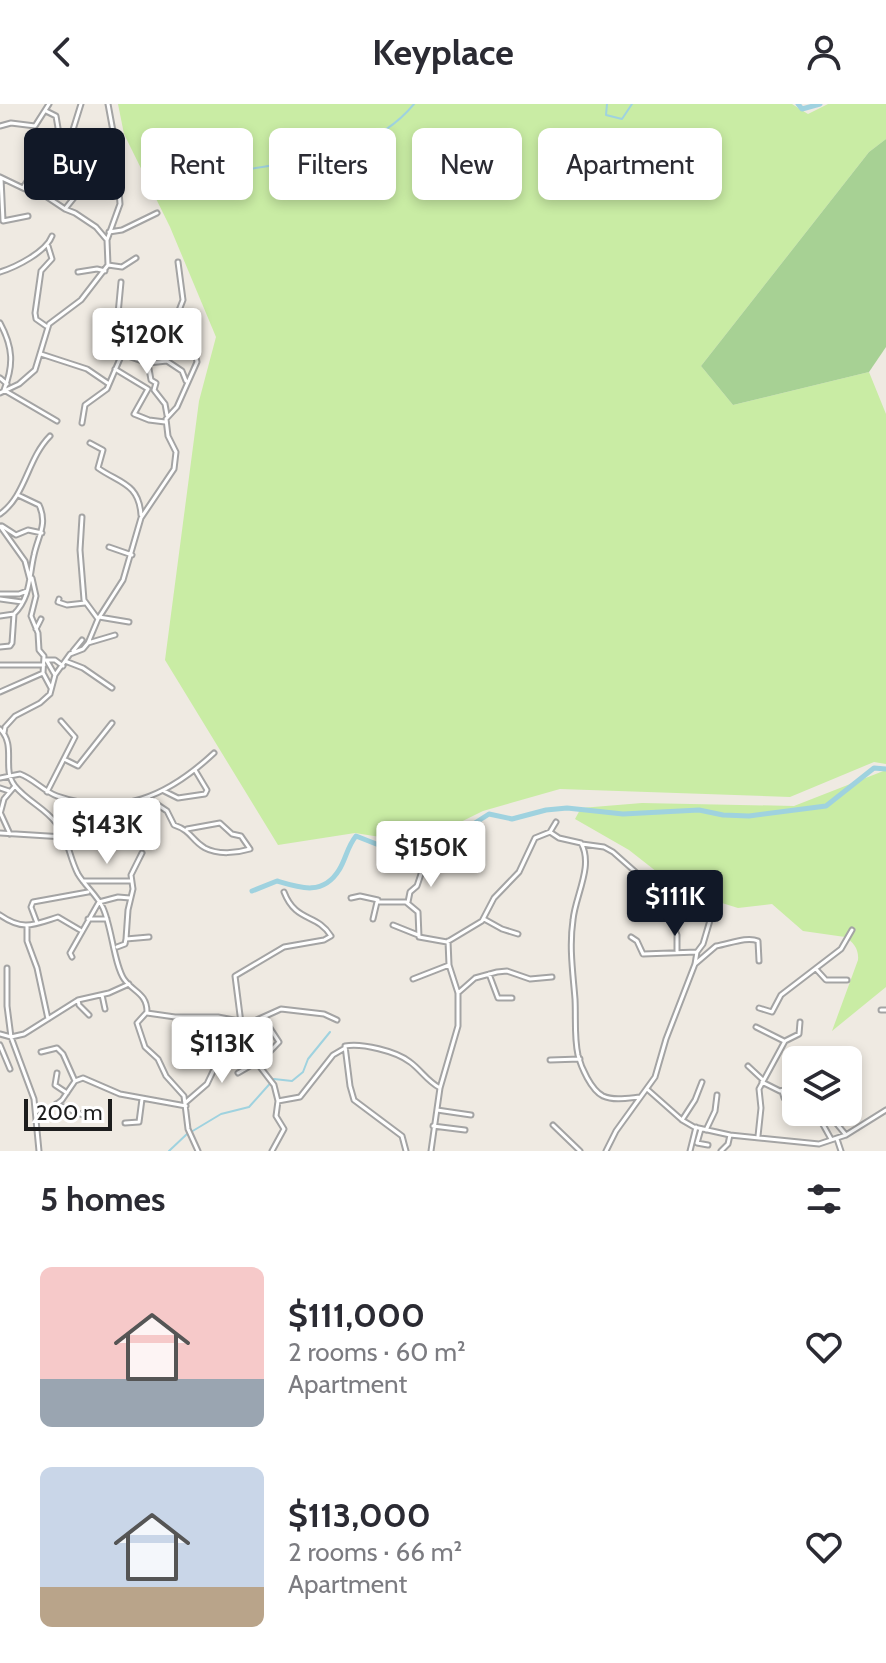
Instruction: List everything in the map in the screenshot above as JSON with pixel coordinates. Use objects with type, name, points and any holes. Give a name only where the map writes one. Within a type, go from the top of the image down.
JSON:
[{"type":"street","points":[[0,126],[11,123],[35,126],[49,104]]},
{"type":"street","points":[[74,128],[81,104]]},
{"type":"street","points":[[2,392],[31,374],[41,354],[47,327],[54,318],[81,300],[108,265],[107,240],[120,204],[115,142],[108,104]]},
{"type":"street","points":[[46,111],[56,116],[58,128]]},
{"type":"street","points":[[28,216],[3,221],[0,177],[47,196],[96,227],[107,240]]},
{"type":"street","points":[[65,209],[72,200]]},
{"type":"street","points":[[109,232],[122,230],[157,213]]},
{"type":"street","points":[[0,272],[20,265],[48,246],[52,236]]},
{"type":"street","points":[[47,327],[36,319],[35,313],[41,271],[52,259],[48,246]]},
{"type":"street","points":[[108,265],[122,267],[136,258]]},
{"type":"street","points":[[167,416],[177,407],[197,362],[192,334],[178,313],[183,300],[178,262]]},
{"type":"street","points":[[78,272],[105,271]]},
{"type":"street","points":[[82,423],[85,405],[98,397],[109,384],[122,354],[118,314],[121,282]]},
{"type":"street","points":[[121,324],[123,320],[133,317],[178,313]]},
{"type":"street","points":[[140,359],[142,350],[161,344],[176,323],[181,321]]},
{"type":"street","points":[[0,323],[11,348],[12,362],[2,392]]},
{"type":"street","points":[[41,354],[87,369],[109,384]]},
{"type":"street","points":[[122,354],[148,363],[167,361],[182,371],[186,384]]},
{"type":"street","points":[[141,518],[174,469],[176,452],[168,436],[165,404],[154,390],[156,384],[151,380],[148,363]]},
{"type":"street","points":[[115,369],[148,389],[134,414],[165,422]]},
{"type":"street","points":[[0,378],[7,384]]},
{"type":"street","points":[[2,392],[57,421]]},
{"type":"street","points":[[0,514],[18,495],[34,458],[50,436]]},
{"type":"street","points":[[70,654],[83,649],[88,643],[98,618],[123,580],[141,518],[139,500],[124,482],[98,468],[103,450],[90,443]]},
{"type":"street","points":[[0,647],[12,643],[14,614],[28,590],[42,533],[39,505],[18,495]]},
{"type":"street","points":[[82,517],[80,559],[85,603],[98,618],[129,622]]},
{"type":"street","points":[[0,526],[16,535],[28,530],[42,533]]},
{"type":"street","points":[[0,526],[25,561],[36,596],[31,613],[45,662],[55,675]]},
{"type":"street","points":[[109,547],[132,555]]},
{"type":"street","points":[[0,596],[28,590]]},
{"type":"street","points":[[0,596],[22,602]]},
{"type":"street","points":[[59,599],[58,602],[67,605],[85,603]]},
{"type":"street","points":[[0,616],[14,614]]},
{"type":"street","points":[[36,629],[41,619]]},
{"type":"street","points":[[88,643],[115,635]]},
{"type":"street","points":[[4,733],[8,722],[45,699],[55,675],[82,640]]},
{"type":"street","points":[[0,665],[55,660],[83,668],[112,688]]},
{"type":"street","points":[[45,662],[43,673],[51,688]]},
{"type":"street","points":[[0,692],[43,673]]},
{"type":"street","points":[[47,792],[75,737],[61,721]]},
{"type":"street","points":[[64,759],[78,766],[112,723]]},
{"type":"street","points":[[0,729],[11,753],[9,774],[15,786],[30,802],[49,815],[64,837],[82,882],[99,902],[107,919],[123,978],[140,993],[148,1009],[137,1023],[145,1047],[181,1091],[188,1129],[198,1151]]},
{"type":"street","points":[[0,778],[9,774],[25,776],[47,792],[98,806],[149,799],[195,770],[214,753]]},
{"type":"street","points":[[164,791],[178,798],[205,794],[207,790],[195,770]]},
{"type":"street","points":[[10,834],[0,813],[2,798],[15,786]]},
{"type":"street","points":[[0,788],[9,791]]},
{"type":"street","points":[[149,799],[167,811],[174,825],[187,829],[220,823],[232,834],[241,836],[250,849],[236,853],[206,849],[187,829]]},
{"type":"street","points":[[393,925],[427,940],[448,941],[484,919],[494,898],[519,872],[535,838],[550,832],[556,822]]},
{"type":"street","points":[[550,832],[559,838],[604,847],[613,852],[661,896],[677,935],[677,951]]},
{"type":"street","points":[[0,833],[64,837]]},
{"type":"street","points":[[582,844],[585,867],[572,936],[572,973],[580,1059],[591,1082],[603,1096],[617,1099],[640,1097]]},
{"type":"street","points":[[115,948],[125,944],[133,889],[131,881],[142,853]]},
{"type":"street","points":[[408,902],[424,865]]},
{"type":"street","points":[[82,882],[131,881]]},
{"type":"street","points":[[37,923],[31,907],[33,902],[91,892]]},
{"type":"street","points":[[272,1151],[284,1129],[276,1116],[278,1101],[270,1077],[240,1041],[241,1023],[234,980],[236,974],[284,947],[331,936],[324,927],[292,910],[284,892]]},
{"type":"street","points":[[351,898],[363,896],[382,901],[408,902],[418,912],[418,935]]},
{"type":"street","points":[[72,957],[70,953],[99,902],[118,897],[130,898]]},
{"type":"street","points":[[373,919],[375,904],[382,901]]},
{"type":"street","points":[[0,915],[14,925],[27,926],[58,917],[81,931]]},
{"type":"street","points":[[607,1151],[616,1131],[661,1064],[666,1039],[711,917]]},
{"type":"street","points":[[88,919],[107,919]]},
{"type":"street","points":[[484,919],[518,934]]},
{"type":"street","points":[[27,926],[27,941],[37,968],[48,1019]]},
{"type":"street","points":[[759,1008],[772,1012],[781,995],[845,945],[852,930]]},
{"type":"street","points":[[126,939],[149,937]]},
{"type":"street","points":[[631,937],[638,943],[641,954],[697,952]]},
{"type":"street","points":[[695,964],[716,946],[746,938],[758,941],[759,961]]},
{"type":"street","points":[[431,1151],[440,1088],[458,1028],[458,993],[449,965],[448,941]]},
{"type":"street","points":[[413,979],[449,965]]},
{"type":"street","points":[[7,968],[11,1037],[32,1095],[39,1151]]},
{"type":"street","points":[[816,969],[826,980],[847,980]]},
{"type":"street","points":[[458,993],[475,978],[505,971],[530,979],[552,977]]},
{"type":"street","points":[[489,974],[498,998],[512,998]]},
{"type":"street","points":[[0,1034],[11,1037],[29,1032],[78,1000],[102,995],[129,984]]},
{"type":"street","points":[[102,995],[105,1009]]},
{"type":"street","points":[[78,1000],[89,1015]]},
{"type":"street","points":[[147,1012],[175,1017],[218,1017],[241,1023],[264,1019],[281,1009],[324,1014],[337,1020]]},
{"type":"street","points":[[238,1073],[257,1063],[279,1042],[264,1019]]},
{"type":"street","points":[[758,1136],[761,1108],[759,1089],[785,1041],[798,1036],[800,1022]]},
{"type":"street","points":[[756,1027],[785,1041]]},
{"type":"street","points":[[0,1045],[10,1069]]},
{"type":"street","points":[[278,1101],[300,1097],[333,1055],[346,1045],[401,1057],[440,1088]]},
{"type":"street","points":[[41,1052],[57,1048],[75,1081]]},
{"type":"street","points":[[37,1119],[67,1093],[75,1081],[83,1078],[106,1089],[142,1099],[185,1104],[207,1084],[219,1062],[225,1063],[245,1048]]},
{"type":"street","points":[[345,1048],[354,1100],[402,1136],[406,1151]]},
{"type":"street","points":[[550,1060],[580,1059]]},
{"type":"street","points":[[748,1066],[763,1081],[782,1091]]},
{"type":"street","points":[[57,1073],[55,1085],[67,1093]]},
{"type":"street","points":[[682,1120],[693,1105],[702,1082]]},
{"type":"street","points":[[647,1089],[682,1120],[701,1129],[798,1144],[832,1141],[886,1110]]},
{"type":"street","points":[[690,1151],[715,1111],[717,1095]]},
{"type":"street","points":[[125,1123],[139,1122],[142,1099]]},
{"type":"street","points":[[56,1104],[83,1115]]},
{"type":"street","points":[[437,1110],[471,1115]]},
{"type":"street","points":[[553,1125],[580,1151]]},
{"type":"street","points":[[433,1126],[465,1130]]},
{"type":"street","points":[[824,1126],[832,1141]]},
{"type":"street","points":[[839,1126],[846,1135]]},
{"type":"street","points":[[701,1129],[697,1143],[708,1145]]},
{"type":"street","points":[[725,1150],[730,1135]]},
{"type":"street","points":[[837,1139],[841,1151]]},
{"type":"street","points":[[818,1151],[819,1144]]},
{"type":"green space","points":[[118,104],[792,104],[808,114],[828,104],[886,104],[886,139],[869,152],[701,366],[733,405],[869,372],[886,414],[886,764],[874,762],[790,797],[560,789],[483,811],[418,843],[355,833],[278,845],[165,660],[199,401],[216,337],[157,200],[253,200],[253,128],[141,128],[141,168],[123,128]]},
{"type":"green space","points":[[886,139],[886,347],[869,372],[733,405],[701,366],[869,152]]},
{"type":"green space","points":[[886,770],[886,987],[832,1031],[858,960],[857,950],[851,941],[845,937],[803,931],[772,904],[738,908],[680,890],[629,850],[575,819],[581,808],[642,803],[794,806]]},
{"type":"waterway","points":[[253,168],[333,153],[363,142],[390,127],[414,104]]},
{"type":"waterway","points":[[607,104],[606,115],[622,119],[632,104]]},
{"type":"waterway","points":[[798,104],[802,109],[820,104]]},
{"type":"waterway","points":[[252,891],[277,881],[311,888],[326,884],[339,870],[356,836],[394,851],[421,855],[432,838],[464,830],[489,814],[512,819],[567,808],[623,814],[699,810],[749,816],[826,806],[874,768],[886,769]]},
{"type":"waterway","points":[[191,1132],[221,1114],[249,1107],[274,1079],[292,1081],[303,1072],[308,1059],[330,1032]]},
{"type":"waterway","points":[[169,1151],[188,1133]]}]
